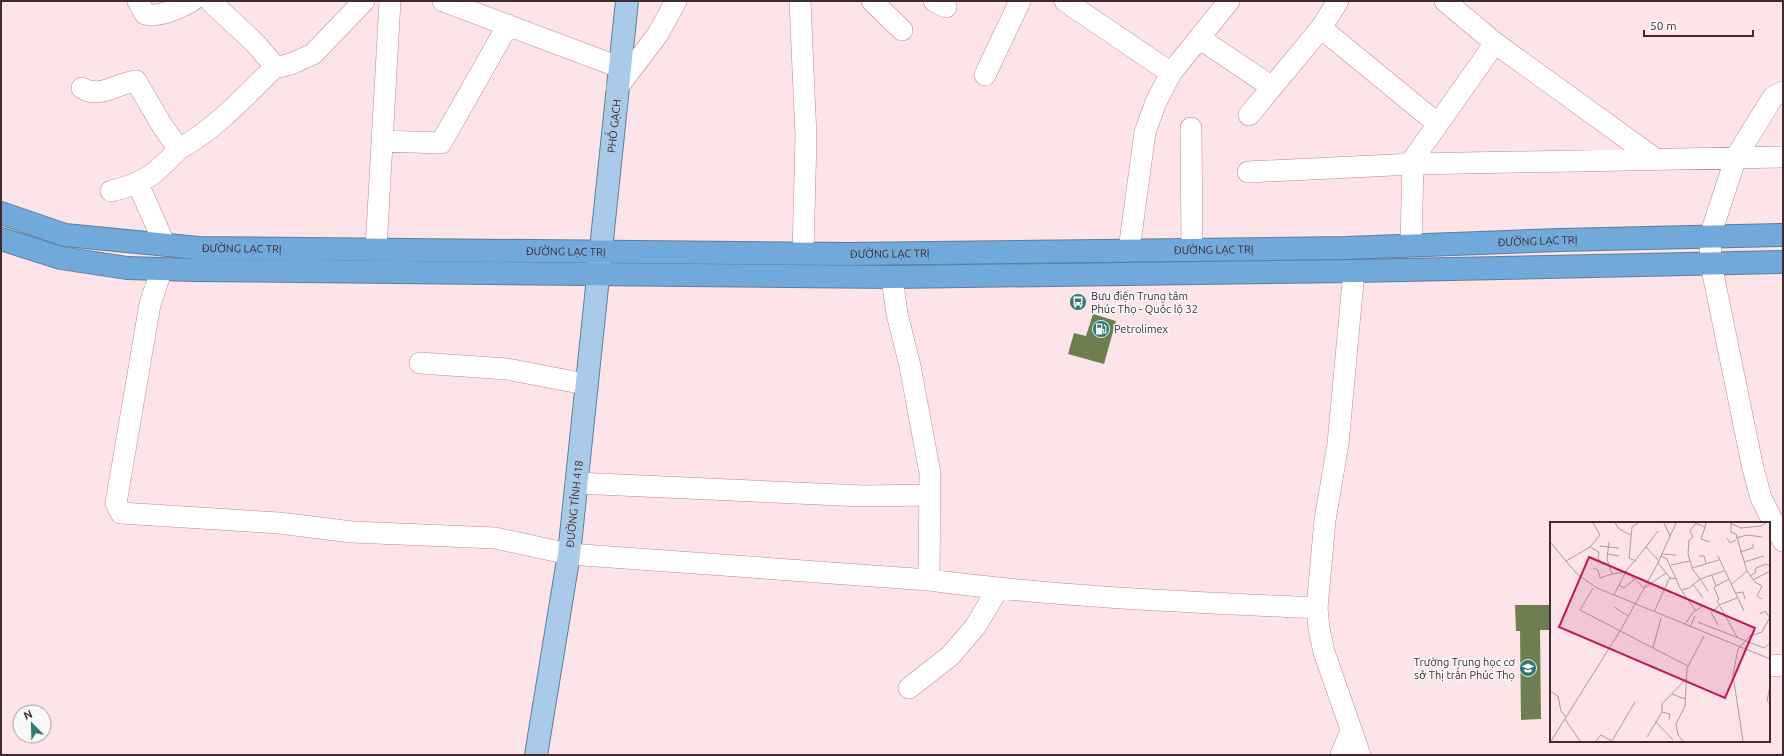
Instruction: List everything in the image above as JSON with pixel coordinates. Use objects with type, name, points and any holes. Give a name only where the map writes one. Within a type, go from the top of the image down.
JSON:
[{"type":"highway","name":"ĐƯỜNG LẠC TRỊ","points":[[1,213],[65,235],[198,248],[803,253],[1192,250],[1411,246],[1783,235]]},
{"type":"highway","name":"ĐƯỜNG LẠC TRỊ","points":[[1,239],[62,258],[127,268],[162,269],[892,277],[1354,271],[1783,262]]},
{"type":"main road","name":"PHỐ GẠCH","points":[[602,251],[619,67],[627,1]]},
{"type":"main road","name":"ĐƯỜNG TỈNH 418","points":[[536,755],[569,554],[585,384],[602,251]]},
{"type":"street","points":[[138,1],[144,14],[150,15],[177,9],[192,1]]},
{"type":"street","points":[[210,1],[255,43],[276,66]]},
{"type":"street","points":[[111,191],[138,184],[159,169],[179,149],[196,140],[222,119],[276,66],[291,64],[313,54],[364,1]]},
{"type":"street","points":[[376,249],[390,1]]},
{"type":"street","points":[[443,1],[619,67]]},
{"type":"street","points":[[617,89],[654,39],[676,1]]},
{"type":"street","points":[[800,1],[806,136],[803,253]]},
{"type":"street","points":[[872,1],[902,30]]},
{"type":"street","points":[[985,75],[1020,1]]},
{"type":"street","points":[[1065,1],[1171,73]]},
{"type":"street","points":[[1129,250],[1145,132],[1156,102],[1171,73],[1229,1]]},
{"type":"street","points":[[1249,115],[1320,28],[1338,1]]},
{"type":"street","points":[[1445,1],[1495,43],[1654,158]]},
{"type":"street","points":[[382,141],[441,143],[508,25]]},
{"type":"street","points":[[1320,28],[1438,124]]},
{"type":"street","points":[[1199,38],[1272,87]]},
{"type":"street","points":[[1411,246],[1411,164],[1495,43]]},
{"type":"street","points":[[82,88],[89,93],[136,81],[163,127],[179,149]]},
{"type":"street","points":[[1783,92],[1773,97],[1736,157],[1710,236],[1711,264],[1752,464],[1761,498],[1783,541]]},
{"type":"street","points":[[1191,128],[1192,250]]},
{"type":"street","points":[[1248,172],[1411,164],[1654,158],[1783,157]]},
{"type":"street","points":[[138,184],[165,245]]},
{"type":"street","points":[[162,269],[150,304],[116,503],[121,513],[279,524],[352,532],[495,538],[569,554],[929,580],[998,589],[1135,599],[1317,608]]},
{"type":"street","points":[[1354,271],[1338,444],[1325,520],[1317,608],[1324,652],[1360,755]]},
{"type":"street","points":[[892,277],[896,314],[910,366],[929,467],[929,580]]},
{"type":"street","points":[[420,363],[507,369],[585,384]]},
{"type":"street","points":[[576,483],[863,496],[930,495]]},
{"type":"street","points":[[910,688],[950,656],[975,627],[998,589]]},
{"type":"street","points":[[1770,666],[1783,665]]},
{"type":"street","points":[[1341,755],[1351,731]]},
{"type":"building","points":[[1093,314],[1116,321],[1104,364],[1068,354],[1074,333],[1086,336]]},
{"type":"building","points":[[1515,605],[1550,605],[1550,630],[1540,630],[1541,719],[1521,720],[1520,631],[1516,631]]},
{"type":"place","name":"Bưu điện Trung tâm Phúc Thọ - Quốc lộ 32","points":[[1078,302]]},
{"type":"place","name":"Petrolimex","points":[[1101,329]]},
{"type":"place","name":"Trường Trung học cơ sở Thị trấn Phúc Thọ","points":[[1528,668]]}]
